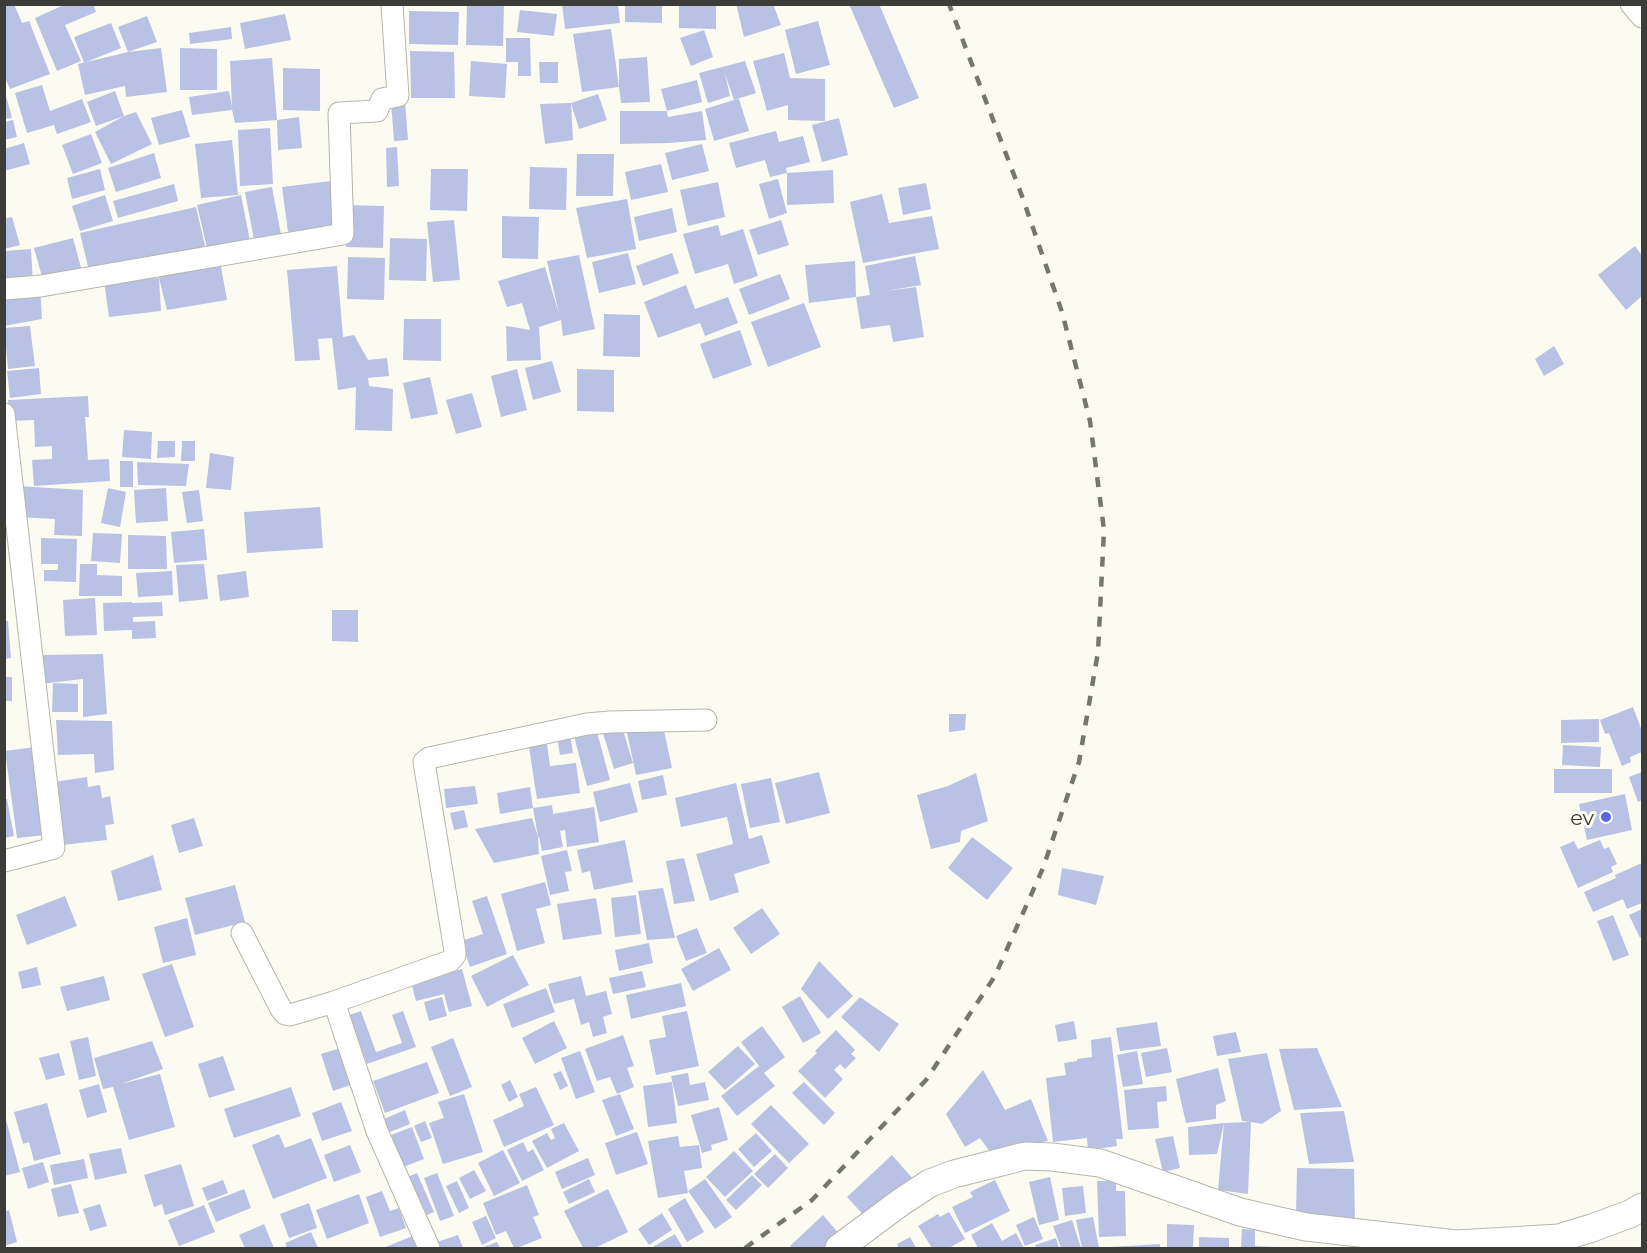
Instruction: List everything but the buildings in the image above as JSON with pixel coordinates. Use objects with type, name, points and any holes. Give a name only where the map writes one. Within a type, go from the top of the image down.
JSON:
[{"type":"street","points":[[4,290],[41,286],[343,234],[339,113],[377,111],[382,99],[398,96],[392,4]]},
{"type":"street","points":[[1631,4],[1642,17]]},
{"type":"street","points":[[4,414],[54,848],[4,861]]},
{"type":"street","points":[[242,933],[285,1014],[295,1014],[334,1002],[450,961],[455,955],[424,764],[427,759],[587,724],[618,721],[706,720]]},
{"type":"street","points":[[334,1002],[377,1131],[429,1248]]},
{"type":"street","points":[[839,1248],[930,1183],[954,1174],[1025,1156],[1100,1162],[1240,1212],[1306,1227],[1456,1244],[1559,1238],[1630,1214],[1642,1207]]},
{"type":"railway","points":[[745,1248],[812,1200],[926,1080],[995,976],[1043,868],[1079,762],[1098,652],[1104,530],[1090,421],[1062,312],[1022,196],[949,4]]},
{"type":"place","name":"ev","points":[[1606,817]]}]
